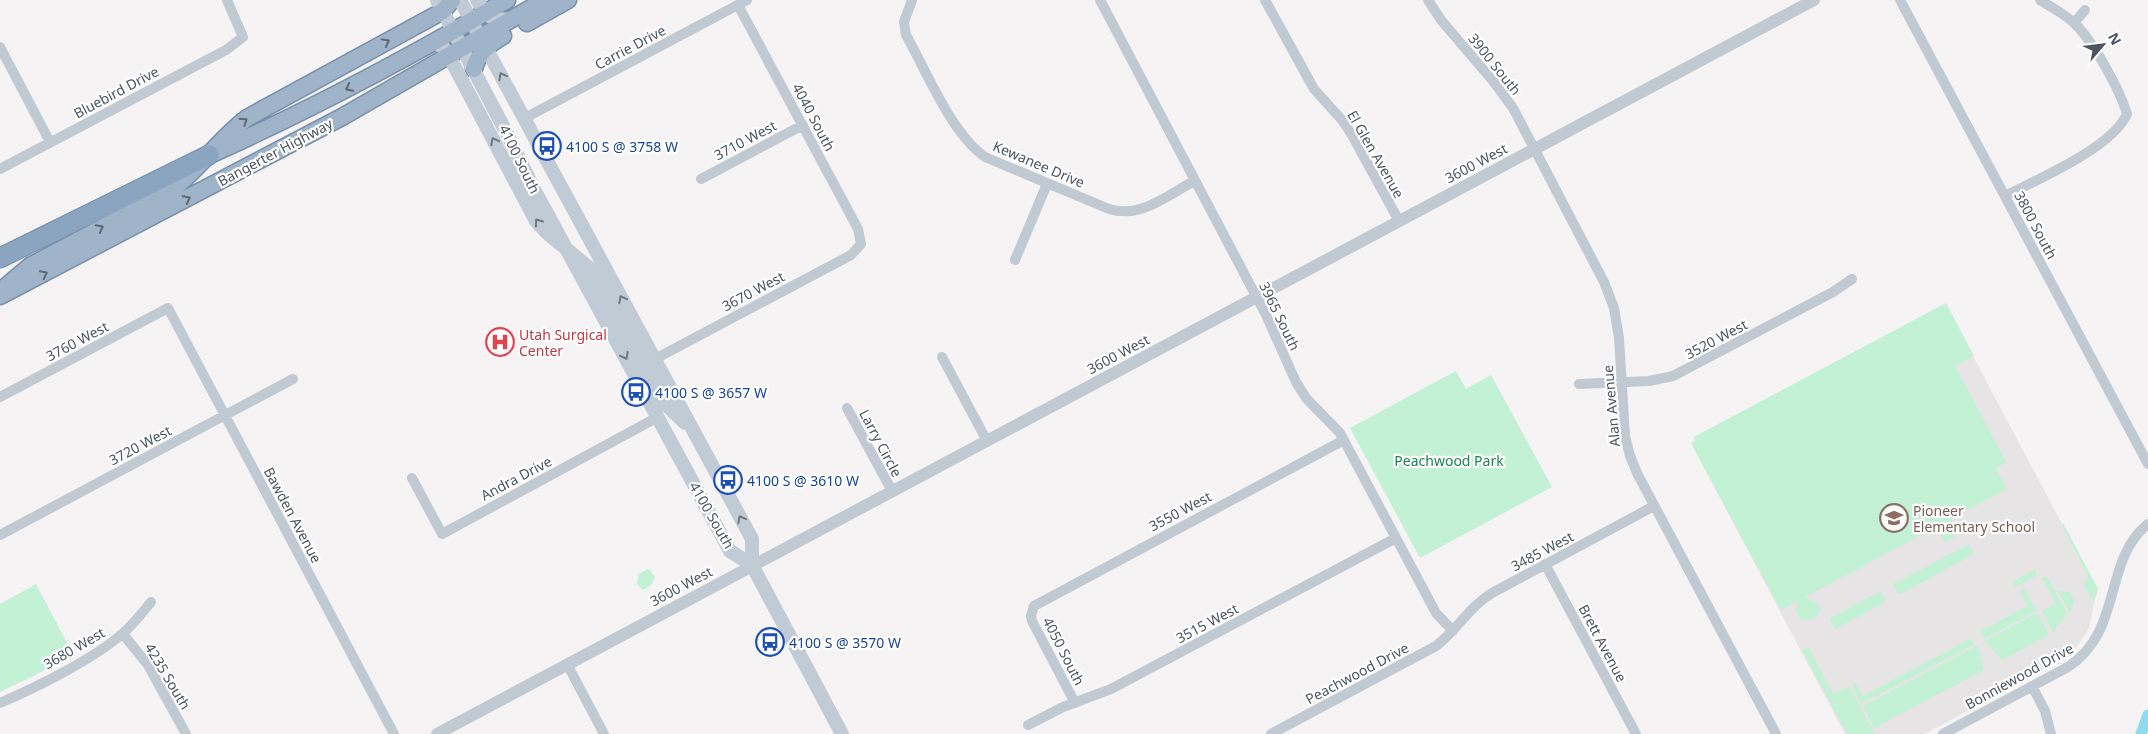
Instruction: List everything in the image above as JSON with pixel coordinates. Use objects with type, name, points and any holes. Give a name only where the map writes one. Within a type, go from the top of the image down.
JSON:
[{"type":"highway","name":"Bangerter Highway","points":[[0,258],[209,155],[319,104],[454,31],[478,11],[507,0]]},
{"type":"highway","name":"Bangerter Highway","points":[[0,296],[316,131],[456,52],[483,43],[511,20],[545,0]]},
{"type":"highway","points":[[474,69],[483,43],[500,38],[568,0]]},
{"type":"highway","points":[[0,291],[30,266],[169,192],[184,181],[232,129],[247,118],[444,4]]},
{"type":"main road","name":"4100 South","points":[[460,0],[478,11],[483,43],[752,540],[752,565]]},
{"type":"main road","name":"4100 South","points":[[444,4],[454,31],[456,52],[474,69],[535,191],[730,551],[752,565]]},
{"type":"main road","points":[[478,11],[498,21],[511,20]]},
{"type":"main road","points":[[435,42],[456,52],[536,221],[546,232],[593,271],[667,406],[696,435]]},
{"type":"main road","points":[[752,565],[842,734]]},
{"type":"street","name":"Bluebird Drive","points":[[0,169],[226,50],[242,37],[235,14],[227,0]]},
{"type":"street","name":"Kewanee Drive","points":[[912,0],[904,19],[905,31],[961,134],[985,157],[1108,209],[1129,212],[1146,208],[1194,181]]},
{"type":"street","name":"3965 South","points":[[1100,0],[1189,166],[1194,181],[1256,297],[1299,387],[1336,427],[1438,617],[1453,631]]},
{"type":"street","name":"El Glen Avenue","points":[[1265,0],[1311,85],[1349,130],[1399,221]]},
{"type":"street","name":"3900 South","points":[[1428,0],[1441,20],[1502,93],[1521,121],[1534,149]]},
{"type":"street","name":"3600 West","points":[[436,734],[1814,0]]},
{"type":"street","name":"3800 South","points":[[1900,0],[2148,464]]},
{"type":"street","points":[[2005,196],[2095,147],[2118,129],[2127,114],[2093,48],[2074,23],[2040,0]]},
{"type":"street","name":"Carrie Drive","points":[[525,118],[743,2]]},
{"type":"street","name":"4040 South","points":[[743,2],[802,126],[858,229],[861,244]]},
{"type":"street","points":[[2074,23],[2085,10]]},
{"type":"street","points":[[0,47],[50,142]]},
{"type":"street","name":"3710 West","points":[[701,180],[802,126]]},
{"type":"street","name":"Alan Avenue","points":[[1534,149],[1610,295],[1618,331],[1627,446],[1638,475],[1776,734]]},
{"type":"street","points":[[1015,260],[1047,184]]},
{"type":"street","name":"3670 West","points":[[655,359],[851,255],[861,244]]},
{"type":"street","name":"3520 West","points":[[1580,384],[1657,380],[1679,374],[1833,292],[1852,279]]},
{"type":"street","name":"3760 West","points":[[0,397],[168,308]]},
{"type":"street","name":"Bawden Avenue","points":[[168,308],[394,734]]},
{"type":"street","points":[[942,356],[987,441]]},
{"type":"street","name":"3720 West","points":[[0,535],[293,379]]},
{"type":"street","name":"Larry Circle","points":[[847,408],[892,491]]},
{"type":"street","name":"Andra Drive","points":[[412,478],[442,534],[658,417]]},
{"type":"street","name":"3550 West","points":[[1032,611],[1042,600],[1344,440]]},
{"type":"street","name":"3485 West","points":[[1453,631],[1470,610],[1484,598],[1654,506]]},
{"type":"street","name":"Bonniewood Drive","points":[[1943,734],[2076,662],[2092,646],[2103,626],[2128,548],[2136,534],[2148,524]]},
{"type":"street","name":"3515 West","points":[[1028,726],[1075,703],[1111,690],[1396,538]]},
{"type":"street","name":"Brett Avenue","points":[[1546,564],[1636,734]]},
{"type":"street","name":"3680 West","points":[[0,703],[78,663],[123,634],[151,602]]},
{"type":"street","name":"4050 South","points":[[1032,611],[1031,616],[1034,626],[1075,703]]},
{"type":"street","name":"Peachwood Drive","points":[[1271,734],[1430,649],[1453,631]]},
{"type":"street","name":"4235 South","points":[[123,634],[148,665],[186,734]]},
{"type":"street","points":[[567,664],[604,734]]},
{"type":"street","points":[[2032,686],[2045,711],[2051,734]]},
{"type":"shaded area","name":"Pioneer Elementary School","points":[[1948,309],[2097,590],[2089,628],[2078,645],[2063,659],[1925,734],[1845,734],[1692,445]]},
{"type":"green space","points":[[1946,303],[1974,356],[1955,366],[2006,462],[1996,468],[2007,489],[1962,513],[1959,507],[1955,509],[1958,515],[1951,519],[1958,531],[1957,535],[1945,542],[1939,530],[1940,525],[1805,597],[1818,604],[1821,609],[1813,618],[1801,620],[1796,610],[1799,600],[1781,610],[1691,443],[1695,441],[1694,437]]},
{"type":"green space","name":"Peachwood Park","points":[[1456,371],[1466,389],[1491,375],[1552,487],[1420,558],[1350,428]]},
{"type":"green space","points":[[2063,523],[2098,589],[2094,602],[2084,586],[2088,576],[2062,525]]},
{"type":"green space","points":[[1969,544],[1974,554],[1899,595],[1893,584]]},
{"type":"green space","points":[[648,569],[655,578],[650,586],[643,590],[637,584],[638,575]]},
{"type":"green space","points":[[2034,570],[2037,575],[2015,587],[2012,582]]},
{"type":"green space","points":[[2047,576],[2067,614],[2053,632],[2042,611],[2056,603],[2042,578]]},
{"type":"green space","points":[[36,584],[74,656],[0,692],[0,604]]},
{"type":"green space","points":[[2024,588],[2036,611],[1984,639],[1981,632],[1983,630],[2027,606],[2020,591]]},
{"type":"green space","points":[[1881,591],[1886,602],[1835,629],[1830,618]]},
{"type":"green space","points":[[2058,591],[2070,592],[2074,600],[2070,613]]},
{"type":"green space","points":[[2037,613],[2049,635],[2002,660],[1985,641]]},
{"type":"green space","points":[[1970,639],[1975,644],[1861,704],[1852,685],[1856,683],[1863,696]]},
{"type":"green space","points":[[1978,645],[1984,670],[1874,728],[1863,706]]},
{"type":"green space","points":[[1808,647],[1833,694],[1849,686],[1875,734],[1847,734],[1802,650]]},
{"type":"waterway","points":[[2141,734],[2148,715]]},
{"type":"place","name":"4100 S @ 3758 W","points":[[547,146]]},
{"type":"place","name":"Utah Surgical Center","points":[[500,342]]},
{"type":"place","name":"4100 S @ 3657 W","points":[[636,392]]},
{"type":"place","name":"4100 S @ 3610 W","points":[[728,480]]},
{"type":"place","name":"Pioneer Elementary School","points":[[1894,518]]},
{"type":"place","name":"4100 S @ 3570 W","points":[[770,642]]}]
